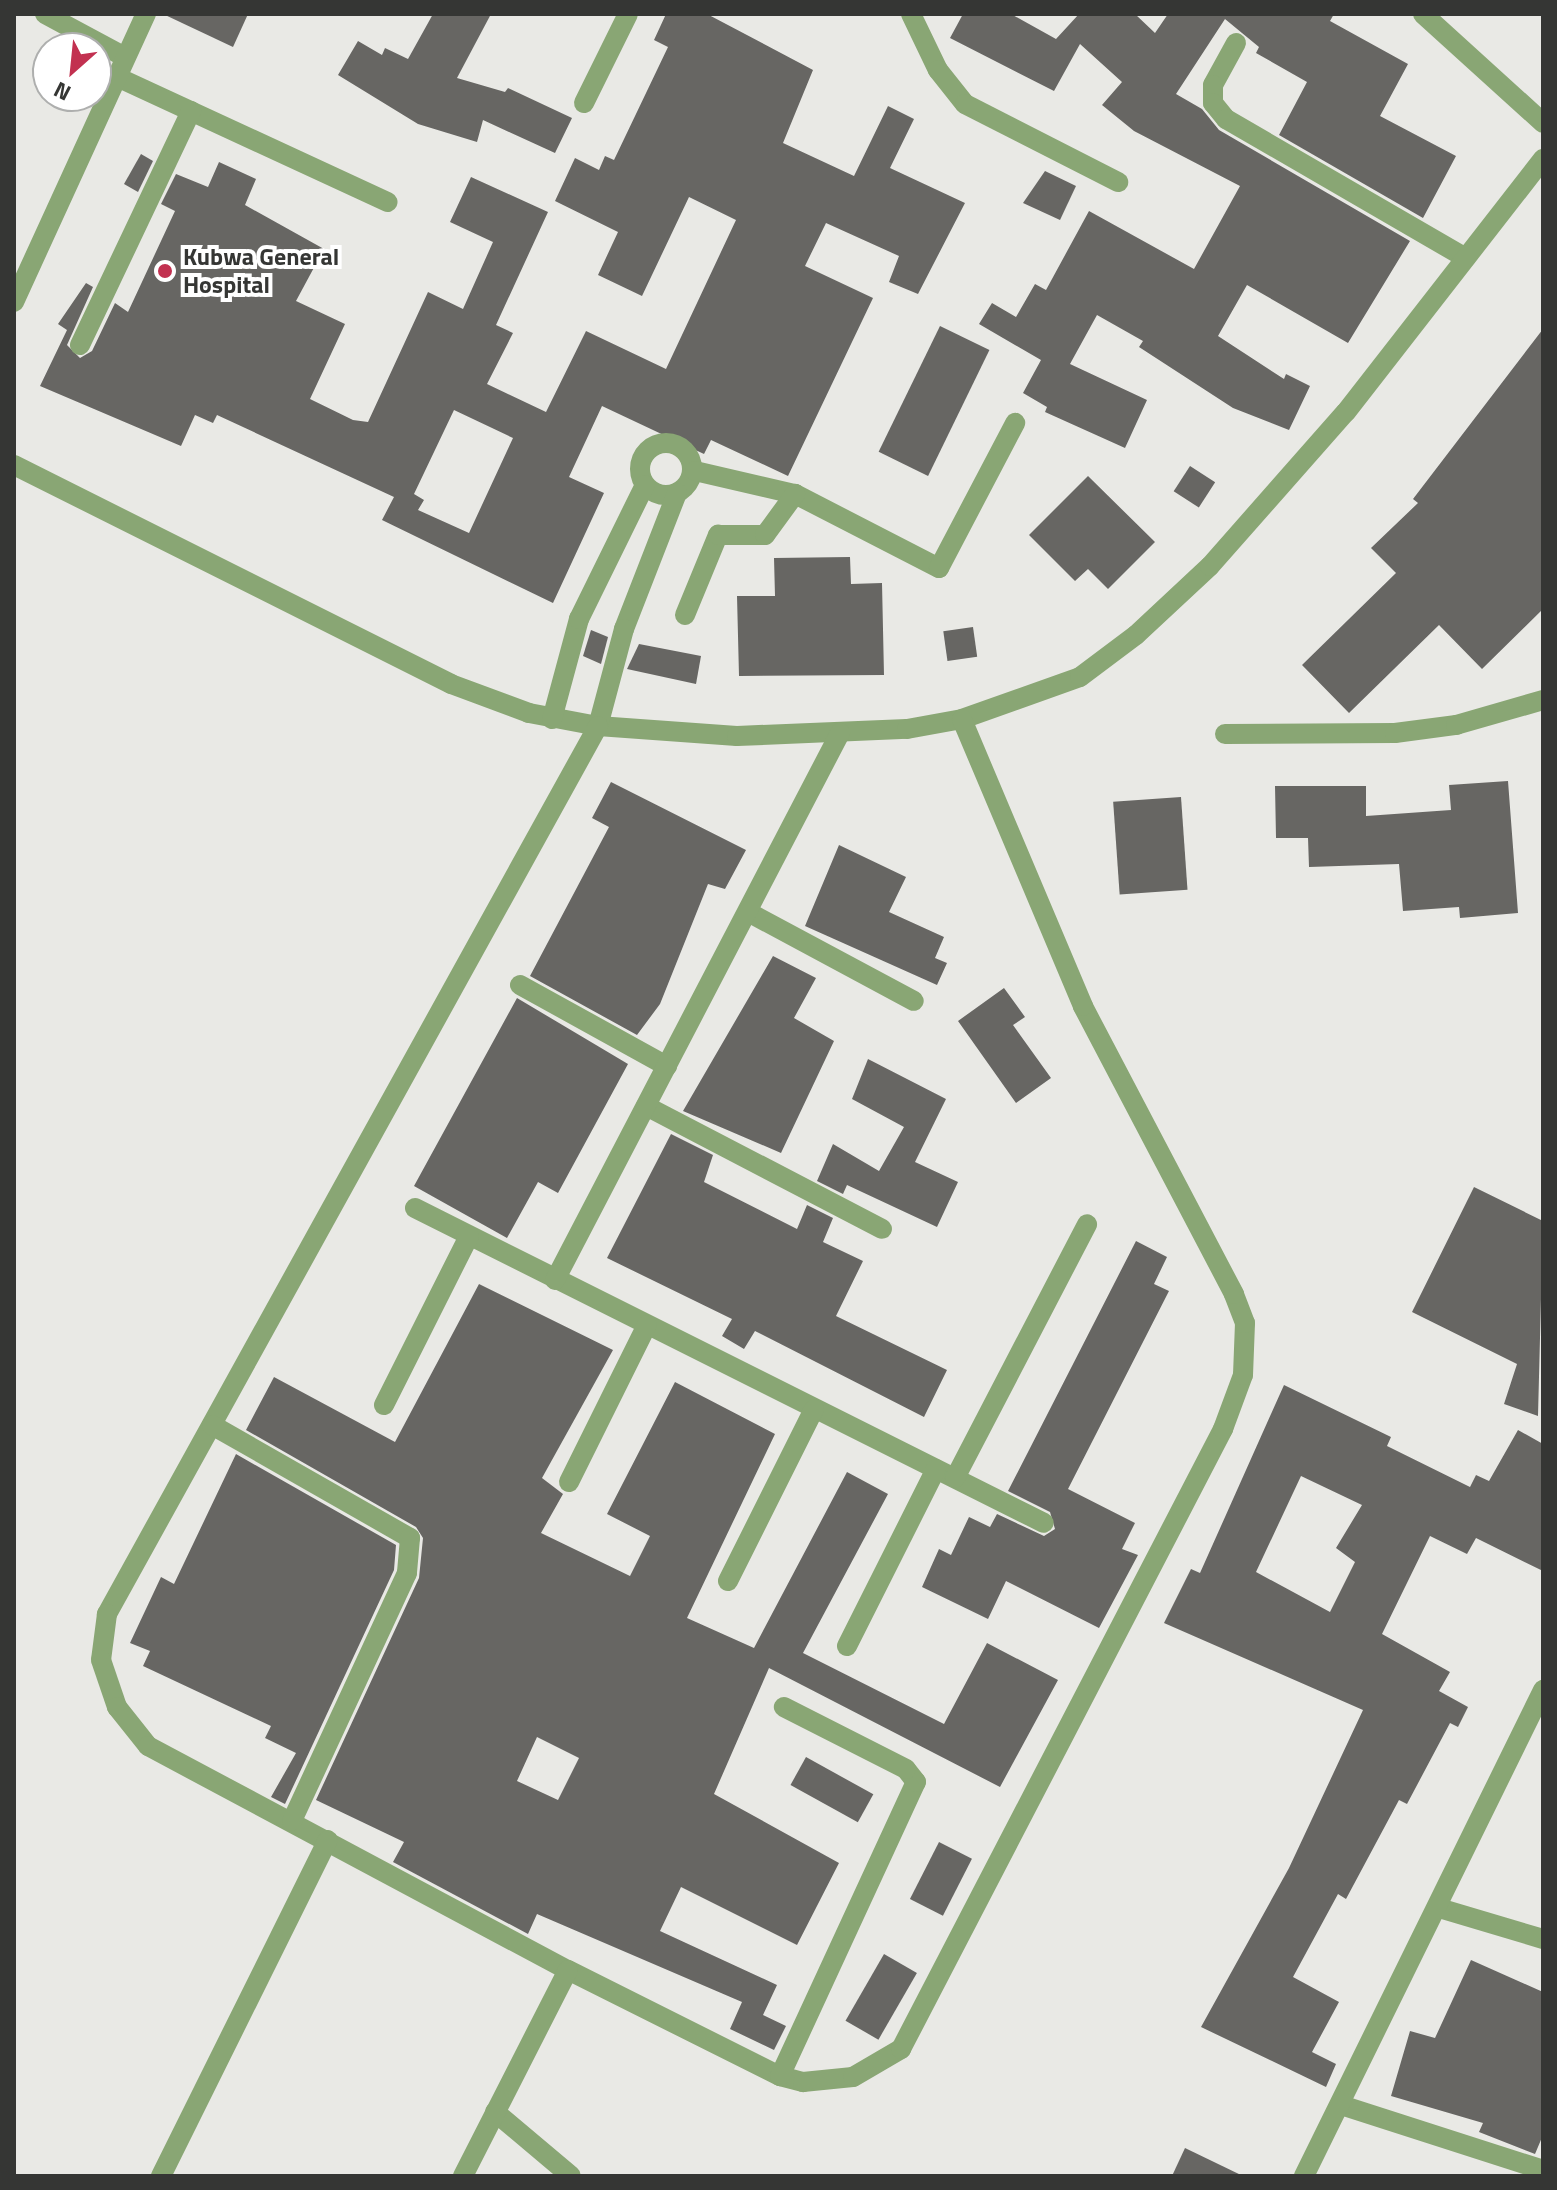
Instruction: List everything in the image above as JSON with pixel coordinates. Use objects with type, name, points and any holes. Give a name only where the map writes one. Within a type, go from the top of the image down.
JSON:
[{"type":"street","points":[[45,14],[125,57]]},
{"type":"street","points":[[14,302],[146,14]]},
{"type":"street","points":[[584,103],[628,14]]},
{"type":"street","points":[[911,14],[938,70],[965,104],[1118,182]]},
{"type":"street","points":[[1423,14],[1543,123]]},
{"type":"street","points":[[1236,43],[1213,85],[1213,103],[1226,119],[1466,258]]},
{"type":"street","points":[[117,77],[387,202]]},
{"type":"street","points":[[80,345],[191,111]]},
{"type":"street","points":[[14,465],[451,684],[552,719],[598,726],[737,736],[840,733],[962,719],[1054,690],[1136,635],[1252,520],[1543,159]]},
{"type":"street","points":[[552,719],[579,619],[645,485],[640,463],[655,445],[678,445],[695,471],[795,494],[939,568],[1015,423]]},
{"type":"street","points":[[695,471],[677,493],[624,629],[598,726],[107,1614],[101,1660],[117,1707],[148,1746],[568,1970],[780,2076],[803,2082],[853,2077],[901,2049],[1223,1429],[1243,1375],[1245,1323],[1234,1294],[1083,1006],[962,719]]},
{"type":"street","points":[[645,485],[666,496],[677,493]]},
{"type":"street","points":[[685,615],[718,535],[765,535],[795,494]]},
{"type":"street","points":[[1225,734],[1395,733],[1456,725],[1543,700]]},
{"type":"street","points":[[555,1280],[840,733]]},
{"type":"street","points":[[748,912],[914,1001]]},
{"type":"street","points":[[520,985],[667,1066]]},
{"type":"street","points":[[646,1106],[882,1229]]},
{"type":"street","points":[[415,1208],[1044,1523]]},
{"type":"street","points":[[955,1478],[1087,1224]]},
{"type":"street","points":[[384,1405],[469,1236]]},
{"type":"street","points":[[569,1482],[647,1325]]},
{"type":"street","points":[[728,1581],[814,1409]]},
{"type":"street","points":[[212,1425],[410,1538],[407,1573],[292,1821]]},
{"type":"street","points":[[847,1646],[936,1469]]},
{"type":"street","points":[[1304,2176],[1439,1908],[1543,1690]]},
{"type":"street","points":[[780,2076],[916,1782],[906,1769],[784,1707]]},
{"type":"street","points":[[161,2176],[328,1840]]},
{"type":"street","points":[[1439,1908],[1543,1939]]},
{"type":"street","points":[[463,2176],[568,1970]]},
{"type":"street","points":[[1341,2105],[1543,2170]]},
{"type":"street","points":[[495,2112],[571,2176]]},
{"type":"building","points":[[163,14],[248,14],[233,47]]},
{"type":"building","points":[[433,14],[491,14],[457,78],[505,92],[508,88],[572,118],[555,153],[483,120],[477,142],[418,124],[338,75],[358,41],[382,55],[385,48],[408,59]]},
{"type":"building","points":[[666,14],[707,14],[813,70],[783,143],[854,176],[888,106],[914,119],[890,168],[965,203],[918,294],[889,282],[899,256],[826,223],[805,266],[873,298],[788,476],[711,440],[704,454],[602,406],[569,477],[604,493],[553,603],[382,520],[394,497],[217,415],[213,423],[195,415],[181,446],[40,386],[67,330],[58,324],[86,283],[93,287],[67,345],[80,358],[92,351],[115,303],[128,312],[175,211],[161,204],[176,174],[208,187],[219,162],[256,179],[245,205],[324,249],[296,301],[345,324],[310,399],[353,420],[368,422],[428,292],[463,309],[493,242],[450,222],[471,177],[548,212],[496,325],[513,333],[487,384],[546,412],[586,331],[666,369],[736,220],[689,197],[642,296],[598,275],[618,232],[555,201],[575,158],[599,170],[605,156],[614,160],[668,47],[654,40]],"holes":[[[454,410],[513,438],[469,533],[418,510],[424,500],[414,494]]]},
{"type":"building","points":[[963,14],[1011,14],[1056,39],[1079,14],[1135,14],[1155,33],[1168,14],[1334,14],[1330,21],[1408,64],[1380,116],[1456,156],[1423,218],[1279,135],[1307,82],[1256,53],[1259,47],[1225,19],[1176,94],[1202,109],[1219,130],[1410,241],[1348,343],[1247,285],[1218,336],[1284,379],[1286,374],[1310,386],[1289,430],[1233,408],[1139,347],[1143,341],[1097,315],[1070,364],[1147,400],[1125,448],[1045,412],[1047,407],[1023,393],[1041,360],[979,324],[992,303],[1016,317],[1035,284],[1046,290],[1089,211],[1194,269],[1240,186],[1134,131],[1102,105],[1122,82],[1080,44],[1054,91],[950,38]]},
{"type":"building","points":[[141,154],[153,161],[138,192],[124,184]]},
{"type":"building","points":[[1045,171],[1076,186],[1060,220],[1023,203]]},
{"type":"building","points":[[940,326],[989,350],[928,476],[879,452]]},
{"type":"building","points":[[1543,329],[1543,609],[1482,669],[1439,625],[1349,713],[1302,665],[1396,573],[1371,548],[1418,503],[1413,499]]},
{"type":"building","points":[[1190,466],[1215,482],[1199,507],[1174,491]]},
{"type":"building","points":[[1088,476],[1155,542],[1108,589],[1088,569],[1075,581],[1029,535]]},
{"type":"building","points":[[850,557],[851,584],[882,583],[884,675],[739,676],[737,596],[775,596],[774,558]]},
{"type":"building","points":[[973,627],[977,657],[947,661],[943,631]]},
{"type":"building","points":[[591,630],[608,637],[601,664],[583,656]]},
{"type":"building","points":[[639,644],[701,656],[696,684],[627,669]]},
{"type":"building","points":[[1508,781],[1518,913],[1460,918],[1459,907],[1403,911],[1399,864],[1309,867],[1308,838],[1276,838],[1275,786],[1366,786],[1366,816],[1451,810],[1449,785]]},
{"type":"building","points":[[611,782],[746,850],[725,889],[708,884],[660,1004],[637,1035],[530,976],[609,827],[592,818]]},
{"type":"building","points":[[1181,797],[1187,890],[1120,895],[1113,802]]},
{"type":"building","points":[[839,845],[906,877],[889,912],[944,937],[935,958],[947,963],[937,985],[805,926]]},
{"type":"building","points":[[773,956],[816,978],[794,1018],[834,1041],[781,1153],[683,1111]]},
{"type":"building","points":[[1004,988],[1025,1017],[1013,1025],[1051,1078],[1016,1103],[958,1021]]},
{"type":"building","points":[[517,998],[628,1064],[558,1193],[538,1182],[507,1238],[414,1186]]},
{"type":"building","points":[[868,1059],[946,1099],[915,1162],[958,1182],[937,1227],[847,1185],[843,1194],[817,1181],[833,1144],[879,1171],[904,1127],[852,1099]]},
{"type":"building","points":[[671,1134],[713,1155],[704,1182],[797,1229],[807,1205],[833,1218],[823,1242],[863,1261],[836,1316],[947,1370],[924,1417],[755,1331],[744,1349],[722,1336],[732,1319],[607,1258]]},
{"type":"building","points":[[1474,1187],[1543,1221],[1538,1416],[1504,1404],[1517,1364],[1412,1312]]},
{"type":"building","points":[[1136,1241],[1167,1257],[1154,1284],[1169,1291],[1068,1489],[1135,1523],[1122,1549],[1138,1555],[1099,1628],[1006,1581],[988,1619],[922,1587],[939,1549],[951,1555],[969,1517],[990,1527],[997,1514],[1044,1536],[1055,1529],[1050,1512],[1008,1491]]},
{"type":"building","points":[[479,1284],[613,1350],[542,1478],[563,1494],[541,1533],[630,1576],[650,1536],[607,1514],[675,1382],[775,1434],[687,1618],[754,1648],[847,1472],[888,1494],[803,1653],[944,1724],[987,1643],[1058,1680],[1000,1787],[769,1668],[714,1794],[839,1863],[797,1945],[681,1887],[660,1931],[777,1985],[763,2015],[786,2026],[774,2050],[730,2029],[742,2002],[537,1914],[528,1934],[393,1862],[404,1842],[316,1800],[419,1578],[423,1538],[416,1527],[246,1430],[274,1377],[395,1442]],"holes":[[[537,1737],[579,1758],[558,1800],[517,1781]]]},
{"type":"building","points":[[1284,1385],[1391,1437],[1387,1446],[1470,1487],[1476,1475],[1489,1481],[1518,1430],[1543,1444],[1543,1571],[1476,1538],[1467,1554],[1430,1536],[1382,1634],[1450,1672],[1439,1691],[1468,1707],[1458,1727],[1450,1723],[1407,1804],[1399,1800],[1346,1899],[1338,1894],[1293,1977],[1339,2002],[1312,2052],[1336,2064],[1326,2087],[1201,2027],[1289,1868],[1363,1710],[1164,1623],[1191,1569],[1200,1573]],"holes":[[[1301,1476],[1362,1505],[1336,1548],[1355,1562],[1330,1612],[1256,1572]]]},
{"type":"building","points":[[236,1454],[396,1545],[394,1570],[285,1804],[271,1797],[296,1753],[265,1738],[271,1726],[143,1666],[150,1651],[130,1643],[161,1577],[174,1584]]},
{"type":"building","points":[[806,1757],[873,1794],[858,1822],[790,1785]]},
{"type":"building","points":[[939,1842],[972,1859],[943,1916],[910,1899]]},
{"type":"building","points":[[884,1954],[917,1973],[878,2040],[846,2021]]},
{"type":"building","points":[[1471,1960],[1543,1992],[1543,2135],[1535,2154],[1479,2132],[1483,2123],[1391,2096],[1410,2031],[1435,2038]]},
{"type":"building","points":[[1185,2148],[1243,2176],[1172,2176]]},
{"type":"place","name":"Kubwa General Hospital","points":[[165,271]]}]
